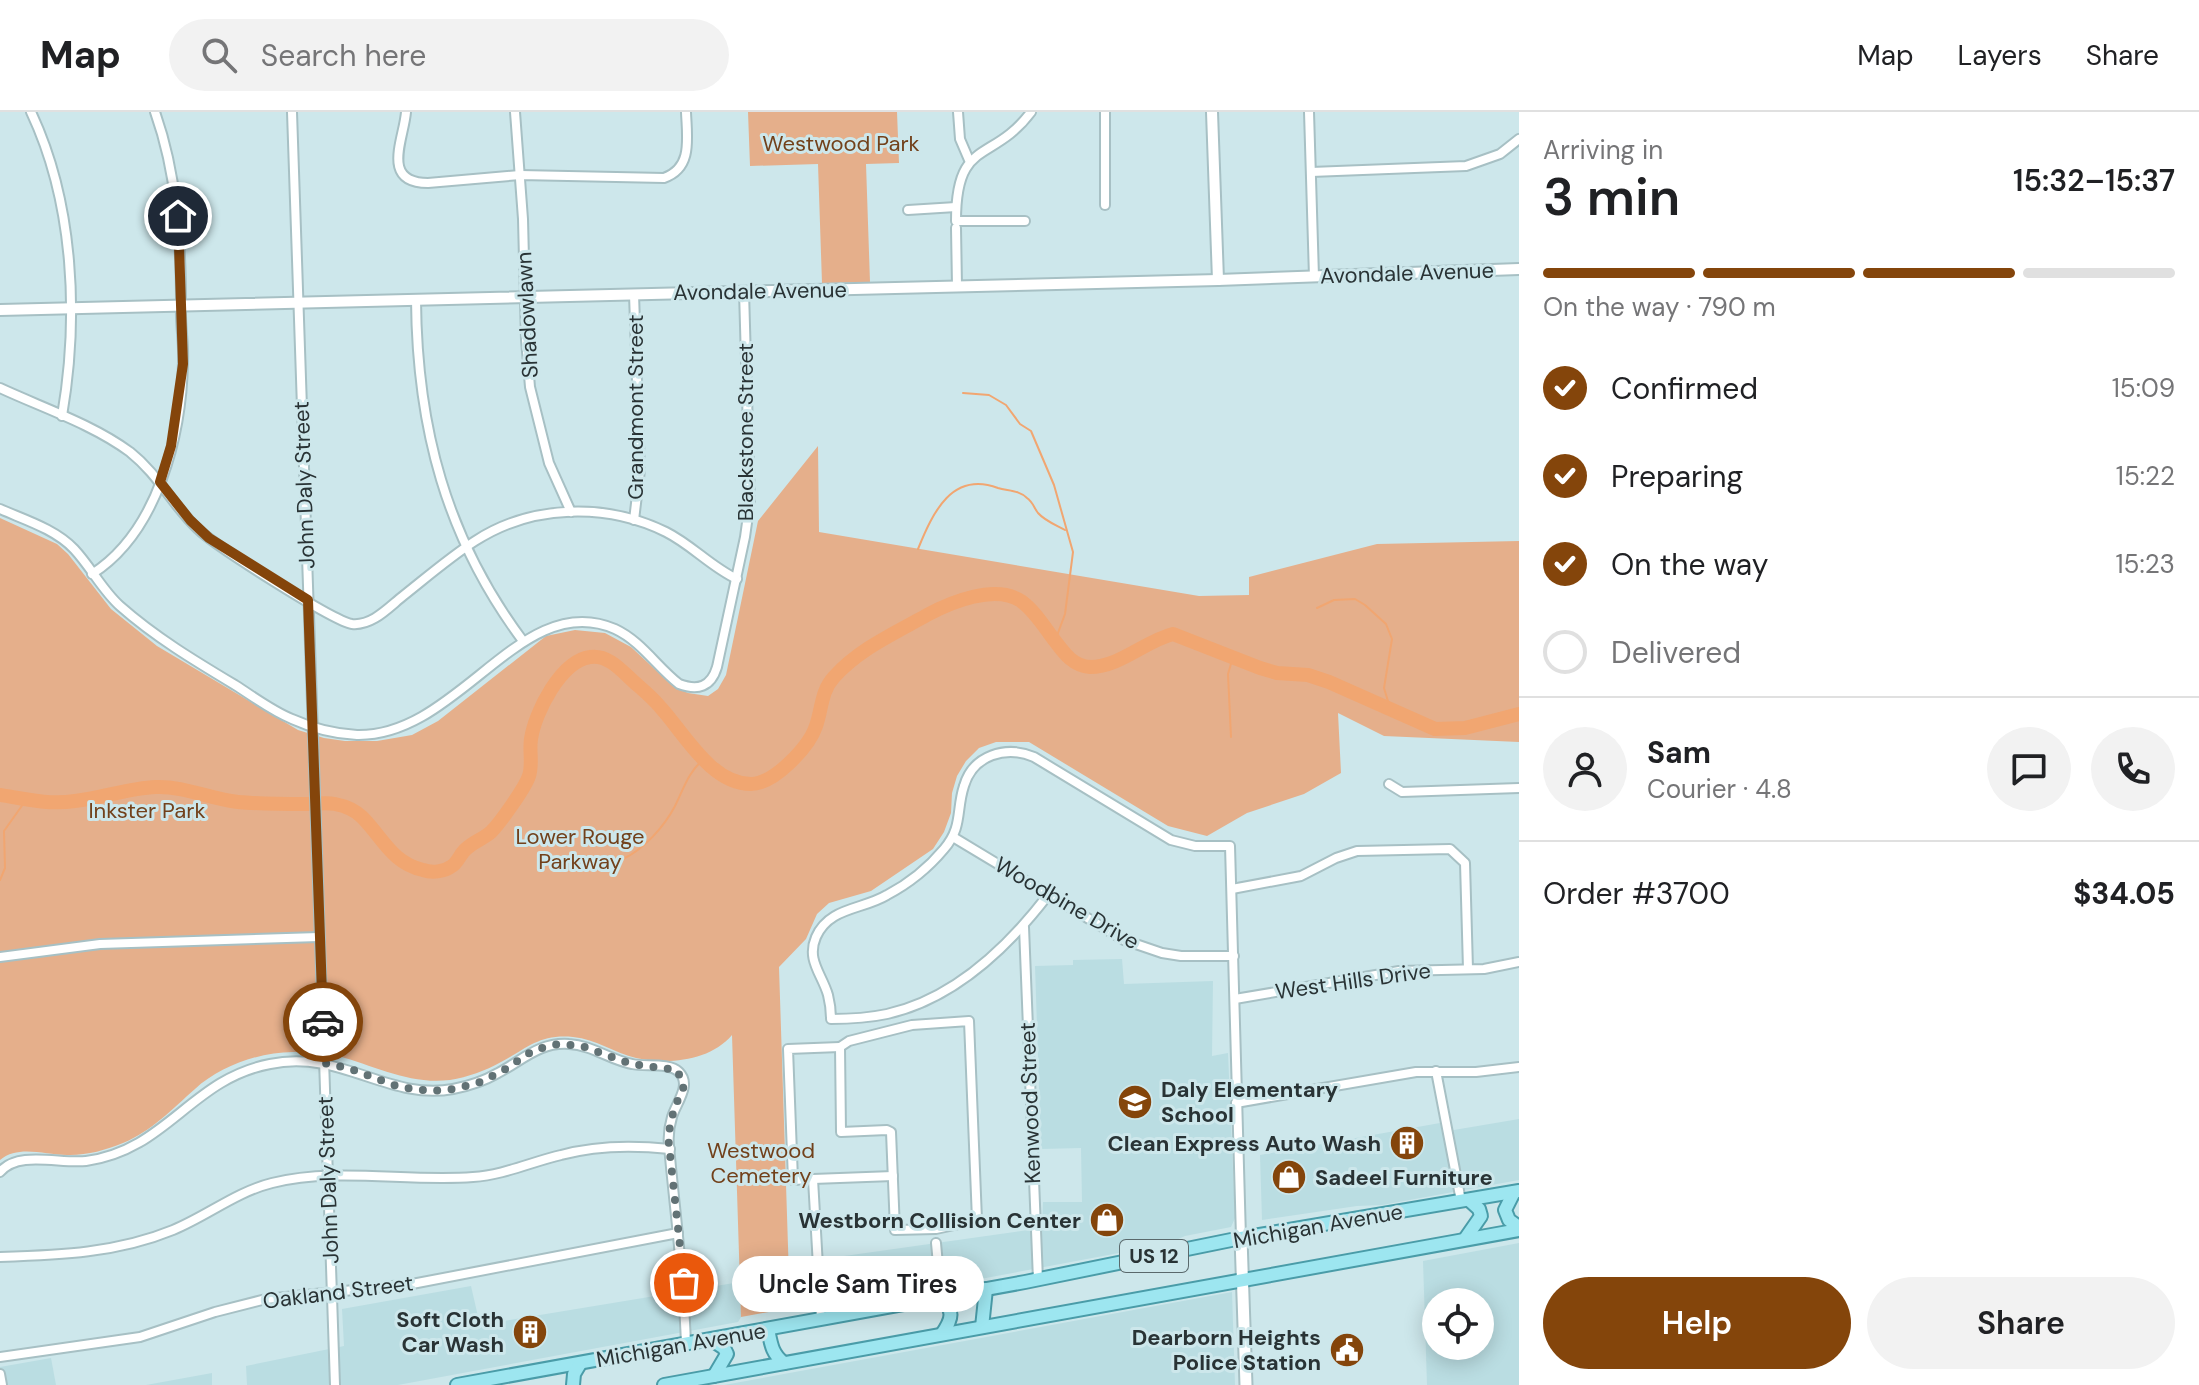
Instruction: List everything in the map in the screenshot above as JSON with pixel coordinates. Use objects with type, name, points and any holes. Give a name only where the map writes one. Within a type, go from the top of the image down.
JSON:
[{"type":"main road","name":"Michigan Avenue","points":[[457,1385],[1038,1280],[1241,1238],[1516,1191]]},
{"type":"main road","points":[[1516,1191],[1505,1210],[1509,1220],[1519,1228]]},
{"type":"main road","points":[[1465,1201],[1479,1209],[1481,1216],[1465,1239]]},
{"type":"main road","name":"Michigan Avenue","points":[[664,1385],[1519,1228]]},
{"type":"main road","points":[[1241,1238],[1246,1385]]},
{"type":"main road","points":[[982,1327],[986,1289]]},
{"type":"main road","points":[[941,1297],[951,1312],[951,1322],[942,1334]]},
{"type":"main road","points":[[768,1329],[772,1350],[784,1363]]},
{"type":"main road","points":[[712,1340],[727,1354],[714,1376]]},
{"type":"main road","points":[[573,1385],[574,1374],[580,1364]]},
{"type":"main road","points":[[507,1376],[515,1378],[522,1385]]},
{"type":"street","points":[[31,112],[49,153],[66,236],[69,362],[62,416]]},
{"type":"street","points":[[92,574],[129,541],[149,508],[171,446],[182,382],[184,350],[174,188],[155,112]]},
{"type":"street","name":"John Daly Street","points":[[292,112],[335,1385]]},
{"type":"street","points":[[406,112],[397,159],[401,171],[413,181],[428,183],[520,175],[664,178],[680,169],[685,158],[686,112]]},
{"type":"street","name":"Shadowlawn","points":[[515,112],[527,363],[535,411],[549,463],[571,512]]},
{"type":"street","points":[[958,112],[960,139],[969,160]]},
{"type":"street","points":[[1025,221],[956,221],[956,207],[960,178],[969,160],[1016,129],[1031,112]]},
{"type":"street","points":[[1105,112],[1105,205]]},
{"type":"street","points":[[1212,112],[1218,280]]},
{"type":"street","points":[[1309,112],[1314,277]]},
{"type":"street","points":[[1311,172],[1466,166],[1500,154],[1519,139]]},
{"type":"street","points":[[908,210],[956,207]]},
{"type":"street","points":[[956,228],[957,286]]},
{"type":"street","name":"Avondale Avenue","points":[[0,310],[1218,280],[1519,269]]},
{"type":"street","name":"Blackstone Street","points":[[523,641],[561,624],[598,624],[630,638],[682,685],[700,687],[709,683],[715,674],[745,537],[750,484],[744,291]]},
{"type":"street","name":"Grandmont Street","points":[[634,294],[640,470],[634,520]]},
{"type":"street","points":[[0,509],[63,540],[117,603],[160,638],[293,720],[358,735],[400,727],[447,702],[523,641],[493,598],[442,488],[427,429],[419,373],[416,300]]},
{"type":"street","points":[[0,388],[119,445],[143,463],[209,538],[345,622],[367,622],[488,534],[542,515],[571,512],[634,520],[680,540],[737,579]]},
{"type":"street","points":[[1048,895],[1024,926],[978,967],[928,999],[884,1015],[831,1019],[828,994],[813,958],[814,943],[821,928],[837,913],[873,902],[900,887],[934,861],[953,837],[960,819],[963,788],[970,773],[990,756],[1012,751],[1034,757],[1171,840],[1195,846],[1230,846],[1241,1238]]},
{"type":"street","points":[[1389,784],[1402,792],[1519,788]]},
{"type":"street","name":"Woodbine Drive","points":[[953,837],[1102,928],[1142,947],[1181,956],[1234,956]]},
{"type":"street","points":[[1232,889],[1301,876],[1336,858],[1368,850],[1450,849],[1465,863],[1468,969]]},
{"type":"street","name":"Kenwood Street","points":[[1024,926],[1038,1280]]},
{"type":"street","points":[[0,957],[100,944],[319,937]]},
{"type":"street","name":"West Hills Drive","points":[[1235,999],[1399,971],[1468,969],[1519,962]]},
{"type":"street","points":[[840,1047],[841,1132],[891,1132],[893,1176],[895,1230],[936,1229],[977,1220],[969,1021],[912,1025],[849,1041],[840,1047],[788,1049],[793,1180],[893,1176]]},
{"type":"street","points":[[0,1172],[9,1163],[23,1159],[76,1162],[113,1155],[152,1136],[202,1093],[235,1074],[282,1062],[324,1063],[351,1069],[399,1087],[444,1090],[488,1079],[534,1050],[570,1044],[631,1064],[672,1068],[682,1077],[683,1092],[671,1121],[670,1149],[684,1283],[686,1345]]},
{"type":"street","points":[[1236,1103],[1388,1076],[1519,1067]]},
{"type":"street","points":[[1436,1071],[1465,1201]]},
{"type":"street","points":[[0,1257],[78,1254],[126,1246],[176,1229],[259,1187],[285,1181],[327,1177],[471,1178],[506,1172],[593,1148],[629,1146],[670,1149]]},
{"type":"street","points":[[813,1179],[821,1319]]},
{"type":"street","name":"Oakland Street","points":[[0,1357],[140,1337],[249,1302],[412,1284],[678,1233]]},
{"type":"street","points":[[936,1243],[941,1297]]},
{"type":"street","points":[[0,1374],[2,1385]]},
{"type":"shaded area","name":"Daly Elementary School","points":[[1122,959],[1124,984],[1213,981],[1212,1056],[1228,1053],[1235,1218],[1231,1227],[1185,1236],[1167,1244],[825,1308],[823,1259],[1042,1228],[1043,1202],[1082,1202],[1081,1148],[1041,1149],[1035,966],[1073,965],[1073,960]]},
{"type":"shaded area","points":[[1519,1119],[1519,1180],[1382,1205],[1262,1220],[1260,1155],[1440,1123],[1442,1132]]},
{"type":"shaded area","points":[[1519,1243],[1519,1385],[1427,1385],[1426,1360],[1494,1360],[1494,1288],[1424,1288],[1423,1261]]},
{"type":"shaded area","points":[[740,1282],[741,1317],[738,1322],[398,1385],[247,1385],[246,1366],[344,1346],[342,1309],[471,1286],[480,1325]]},
{"type":"shaded area","points":[[1232,1292],[1235,1385],[724,1385]]},
{"type":"shaded area","points":[[51,1358],[56,1385],[0,1385],[0,1367]]},
{"type":"shaded area","points":[[212,1373],[212,1385],[146,1385]]},
{"type":"green space","name":"Westwood Park","points":[[748,112],[897,112],[899,163],[866,164],[870,282],[822,283],[818,164],[750,166]]},
{"type":"green space","name":"Lower Rouge Parkway","points":[[818,446],[819,532],[1199,596],[1249,595],[1249,577],[1377,544],[1519,541],[1519,742],[1384,736],[1338,713],[1341,773],[1304,794],[1247,813],[1207,836],[1168,826],[1029,742],[996,742],[979,748],[957,776],[951,813],[933,849],[871,891],[829,903],[817,914],[806,939],[779,967],[790,1308],[741,1317],[732,1035],[712,1051],[675,1061],[636,1058],[581,1038],[551,1038],[534,1043],[476,1073],[435,1081],[393,1074],[317,1052],[269,1054],[217,1073],[152,1126],[117,1146],[77,1155],[16,1153],[0,1160],[0,518],[57,544],[111,609],[157,646],[298,730],[345,741],[377,741],[412,735],[438,721],[546,636],[575,630],[605,633],[631,647],[673,686],[688,693],[708,696],[718,689],[726,675],[758,521]]},
{"type":"waterway","points":[[963,393],[989,395],[1006,405],[1020,424],[1031,431],[1054,485],[1073,552],[1065,614],[1055,641]]},
{"type":"waterway","points":[[918,549],[930,521],[946,498],[968,485],[982,484],[1020,493],[1047,521],[1065,530]]},
{"type":"waterway","points":[[0,795],[65,802],[136,789],[167,787],[238,802],[335,804],[359,815],[403,862],[427,871],[442,871],[491,832],[518,797],[530,771],[531,739],[538,715],[551,689],[579,661],[597,657],[614,664],[655,701],[711,767],[737,782],[751,784],[770,778],[798,754],[812,735],[830,682],[855,658],[937,610],[960,600],[999,594],[1021,601],[1066,654],[1084,666],[1112,663],[1173,634],[1260,668],[1277,673],[1308,675],[1329,682],[1435,729],[1465,728],[1519,714]]},
{"type":"waterway","points":[[1317,608],[1334,600],[1355,599],[1386,624],[1392,639],[1384,688],[1390,708]]},
{"type":"waterway","points":[[1231,737],[1228,674],[1233,657]]},
{"type":"waterway","points":[[623,859],[646,843],[665,822],[690,775],[704,759]]},
{"type":"waterway","points":[[0,880],[5,868],[4,831],[26,800]]},
{"type":"way so far","points":[[323,1022],[324,1063],[416,1090],[453,1089],[478,1083],[534,1050],[558,1044],[582,1046],[631,1064],[677,1070],[684,1080],[684,1086],[674,1109],[668,1136],[684,1283]]},
{"type":"place","name":"Daly Elementary School","points":[[1135,1102]]},
{"type":"place","name":"Clean Express Auto Wash","points":[[1407,1143]]},
{"type":"place","name":"Sadeel Furniture","points":[[1289,1177]]},
{"type":"place","name":"Westborn Collision Center","points":[[1107,1220]]},
{"type":"place","name":"Uncle Sam Tires","points":[[684,1283]]},
{"type":"place","name":"Soft Cloth Car Wash","points":[[530,1332]]},
{"type":"place","name":"Dearborn Heights Police Station","points":[[1347,1350]]},
{"type":"route","points":[[178,216],[184,350],[182,382],[171,446],[160,482],[190,520],[209,538],[308,600],[323,1022]]},
{"type":"park label","name":"Inkster Park","points":[[147,810]]},
{"type":"park label","name":"Westwood Cemetery","points":[[761,1162]]}]
